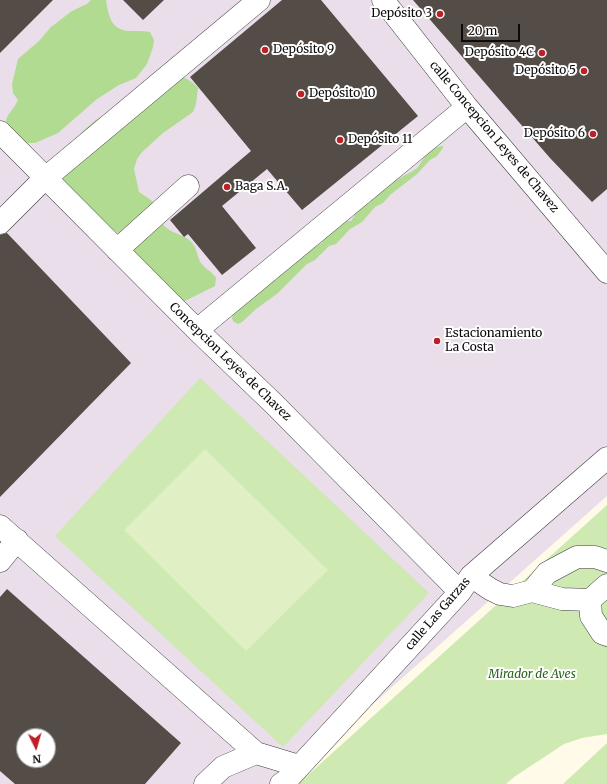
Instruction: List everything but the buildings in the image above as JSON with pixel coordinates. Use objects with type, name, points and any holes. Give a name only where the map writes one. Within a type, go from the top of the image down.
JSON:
[{"type":"lane","points":[[0,223],[46,178],[259,0]]},
{"type":"lane","name":"calle Concepcion Leyes de Chavez","points":[[383,0],[466,107],[607,272]]},
{"type":"lane","points":[[197,330],[466,107]]},
{"type":"lane","name":"Concepcion Leyes de Chavez","points":[[0,132],[197,330],[465,584],[490,589],[500,594],[513,596],[532,591]]},
{"type":"lane","points":[[117,250],[188,186]]},
{"type":"lane","name":"calle Las Garzas","points":[[281,784],[287,780],[465,584],[607,458]]},
{"type":"lane","points":[[0,526],[256,753],[299,766]]},
{"type":"lane","points":[[0,560],[17,540]]},
{"type":"lane","points":[[607,561],[595,557],[577,557],[547,573],[532,591],[562,600],[590,600],[607,585]]},
{"type":"lane","points":[[590,600],[590,616],[602,633],[607,635]]},
{"type":"lane","points":[[205,784],[223,767],[256,753]]},
{"type":"shaded area","points":[[0,0],[607,0],[607,496],[283,784],[0,784]]},
{"type":"green space","points":[[91,0],[106,0],[110,18],[116,27],[127,31],[150,32],[154,40],[147,64],[136,78],[119,85],[97,99],[58,133],[35,143],[19,141],[5,129],[8,116],[18,100],[13,93],[12,84],[18,59],[39,41],[51,27],[72,11],[87,4]]},
{"type":"green space","points":[[177,76],[189,80],[198,88],[196,104],[193,112],[163,133],[142,152],[137,159],[134,169],[139,192],[156,205],[164,226],[191,241],[201,263],[216,278],[215,286],[183,302],[153,286],[122,235],[100,222],[60,178],[72,144],[84,130],[97,119],[119,110]]},
{"type":"green space","points":[[443,146],[437,156],[430,160],[417,174],[390,195],[383,203],[375,207],[362,222],[350,229],[336,244],[329,246],[315,260],[307,264],[278,293],[256,309],[242,322],[238,324],[234,322],[232,319],[233,313],[300,254],[322,243],[332,226],[340,222],[351,221],[362,204],[371,202],[376,195],[394,181],[418,167],[431,150]]},
{"type":"green space","points":[[200,378],[429,593],[283,747],[55,536]]},
{"type":"green space","points":[[205,449],[328,570],[246,651],[124,530]]},
{"type":"green space","name":"Mirador de Aves","points":[[607,505],[607,734],[582,738],[564,744],[514,777],[506,784],[298,784]]},
{"type":"green space","points":[[607,743],[607,784],[563,784]]},
{"type":"place","name":"Depósito 3","points":[[440,14]]},
{"type":"place","name":"Depósito 9","points":[[265,50]]},
{"type":"place","name":"Depósito 4C","points":[[542,53]]},
{"type":"place","name":"Depósito 5","points":[[584,71]]},
{"type":"place","name":"Depósito 10","points":[[301,94]]},
{"type":"place","name":"Depósito 6","points":[[593,134]]},
{"type":"place","name":"Depósito 11","points":[[340,140]]},
{"type":"place","name":"Baga S.A.","points":[[227,187]]},
{"type":"place","name":"Estacionamiento La Costa","points":[[437,341]]}]
